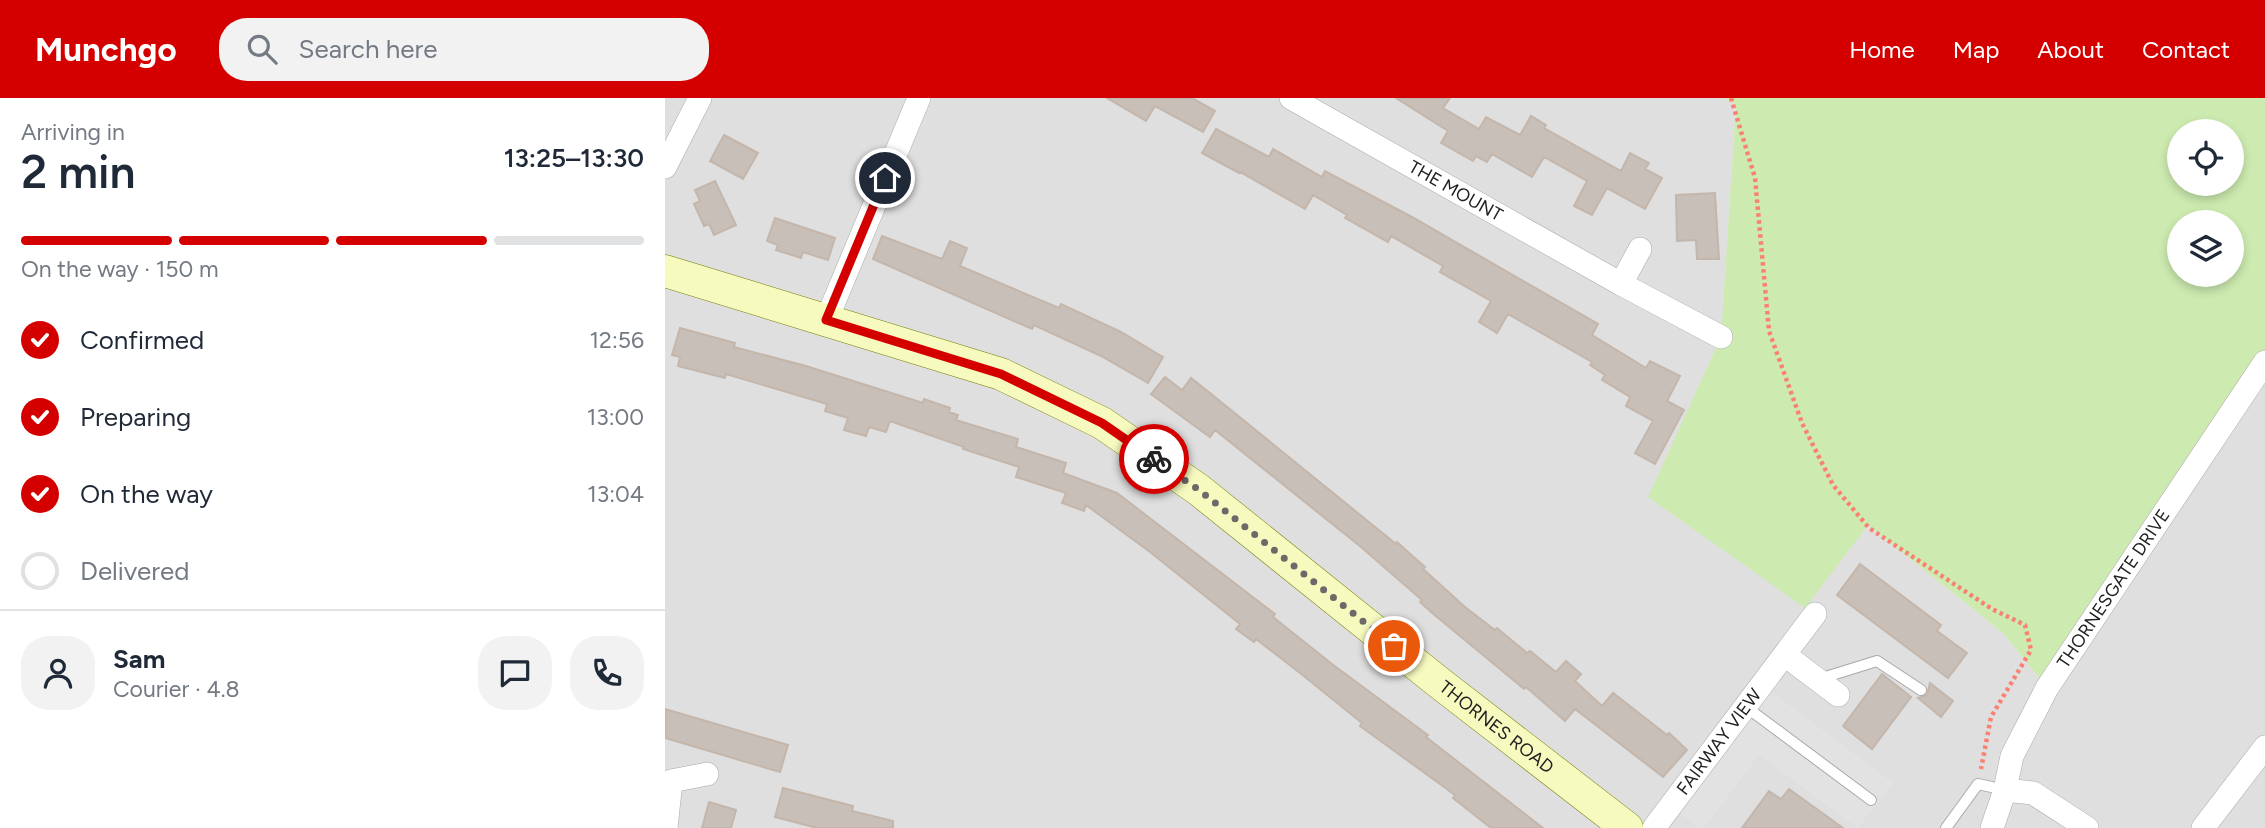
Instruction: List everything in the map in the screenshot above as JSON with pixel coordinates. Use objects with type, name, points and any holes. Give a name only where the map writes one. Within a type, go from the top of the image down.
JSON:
[{"type":"street","points":[[665,167],[700,98]]},
{"type":"street","points":[[826,320],[919,98]]},
{"type":"street","name":"THE MOUNT","points":[[1291,98],[1721,337]]},
{"type":"street","points":[[1622,284],[1640,249]]},
{"type":"street","name":"THORNES ROAD","points":[[665,271],[1001,374],[1102,423],[1199,490],[1437,681],[1627,828]]},
{"type":"street","name":"THORNESGATE DRIVE","points":[[1992,828],[2005,790],[2012,756],[2047,688],[2265,362]]},
{"type":"street","name":"FAIRWAY VIEW","points":[[1654,828],[1815,614]]},
{"type":"street","points":[[1785,655],[1838,695]]},
{"type":"street","points":[[2204,828],[2265,747]]},
{"type":"street","points":[[666,828],[671,781],[707,774]]},
{"type":"street","points":[[2005,790],[2033,793],[2087,828]]},
{"type":"lane","points":[[1817,680],[1877,662],[1921,690]]},
{"type":"lane","points":[[1746,707],[1871,800]]},
{"type":"lane","points":[[1946,828],[1978,784],[2005,790]]},
{"type":"path","points":[[1731,98],[1755,178],[1769,331],[1802,423],[1833,485],[1869,528],[1992,609],[2025,625],[2031,650],[1991,717],[1978,784]]},
{"type":"shaded area","points":[[665,98],[1724,98],[1736,104],[1721,337],[1867,524],[2004,634],[2047,688],[2265,379],[2265,828],[665,828]]},
{"type":"shaded area","points":[[1769,690],[1893,783],[1858,828],[1759,755],[1704,828],[1699,828],[1678,812]]},
{"type":"green space","points":[[1724,98],[2265,98],[2265,362],[2047,688],[2004,634],[1868,525],[1805,608],[1648,497],[1721,337],[1736,104]]},
{"type":"building","points":[[1107,98],[1192,98],[1215,111],[1203,132],[1155,106],[1146,121]]},
{"type":"building","points":[[1396,98],[1450,98],[1443,108],[1479,129],[1486,117],[1520,135],[1531,116],[1546,125],[1544,128],[1621,171],[1630,153],[1649,163],[1645,169],[1662,178],[1645,209],[1607,188],[1592,215],[1574,206],[1587,181],[1544,157],[1532,177],[1492,154],[1487,162],[1476,156],[1473,161],[1441,143],[1448,131]]},
{"type":"building","points":[[1216,129],[1269,157],[1273,149],[1322,177],[1325,171],[1412,217],[1598,324],[1592,335],[1646,368],[1650,361],[1680,376],[1667,401],[1684,410],[1655,464],[1635,453],[1653,421],[1626,406],[1630,397],[1602,380],[1605,375],[1590,365],[1592,362],[1508,314],[1497,333],[1479,322],[1491,301],[1440,272],[1443,266],[1391,236],[1388,242],[1345,218],[1347,215],[1313,195],[1305,209],[1202,153]]},
{"type":"building","points":[[724,135],[758,153],[743,179],[710,161]]},
{"type":"building","points":[[715,181],[736,225],[714,235],[709,224],[704,226],[694,204],[700,201],[695,190]]},
{"type":"building","points":[[1715,193],[1719,259],[1697,259],[1696,240],[1677,241],[1676,195]]},
{"type":"building","points":[[775,218],[835,238],[828,260],[803,252],[801,258],[776,250],[778,245],[767,241]]},
{"type":"building","points":[[882,236],[942,259],[950,241],[967,248],[960,266],[1059,308],[1061,304],[1121,332],[1163,357],[1148,383],[1101,356],[1034,325],[1032,329],[873,259]]},
{"type":"building","points":[[680,328],[735,343],[734,347],[806,366],[923,403],[924,399],[950,408],[949,412],[958,415],[956,420],[1018,439],[1016,447],[1066,463],[1063,473],[1117,493],[1275,614],[1273,617],[1428,735],[1426,737],[1543,828],[1491,828],[1453,798],[1455,795],[1360,726],[1362,723],[1300,673],[1256,639],[1254,642],[1236,629],[1240,624],[1150,552],[1086,505],[1084,511],[1062,503],[1066,493],[1016,477],[1019,467],[890,421],[886,432],[869,427],[866,436],[844,430],[848,418],[825,411],[827,404],[726,374],[725,378],[678,366],[680,357],[672,355]]},
{"type":"building","points":[[1165,377],[1182,390],[1191,378],[1396,544],[1397,542],[1465,607],[1495,630],[1497,628],[1527,653],[1530,651],[1556,672],[1566,661],[1581,674],[1575,681],[1602,706],[1613,693],[1667,735],[1669,733],[1687,750],[1663,777],[1575,709],[1565,721],[1431,612],[1420,602],[1422,600],[1361,547],[1215,430],[1210,437],[1151,394]]},
{"type":"building","points":[[1860,564],[1941,625],[1937,631],[1967,653],[1948,678],[1837,595]]},
{"type":"building","points":[[1882,674],[1911,697],[1872,749],[1843,726]]},
{"type":"building","points":[[1930,683],[1953,701],[1941,717],[1918,698],[1927,695]]},
{"type":"building","points":[[665,709],[788,745],[780,772],[665,738]]},
{"type":"building","points":[[783,788],[853,806],[852,811],[893,821],[893,828],[817,828],[775,817]]},
{"type":"building","points":[[1789,789],[1843,828],[1742,828],[1769,791],[1781,799]]},
{"type":"building","points":[[709,802],[736,810],[731,828],[702,828]]},
{"type":"way so far","points":[[1154,459],[1199,490],[1394,646]]},
{"type":"route","points":[[885,178],[826,320],[1001,374],[1102,423],[1154,459]]}]
